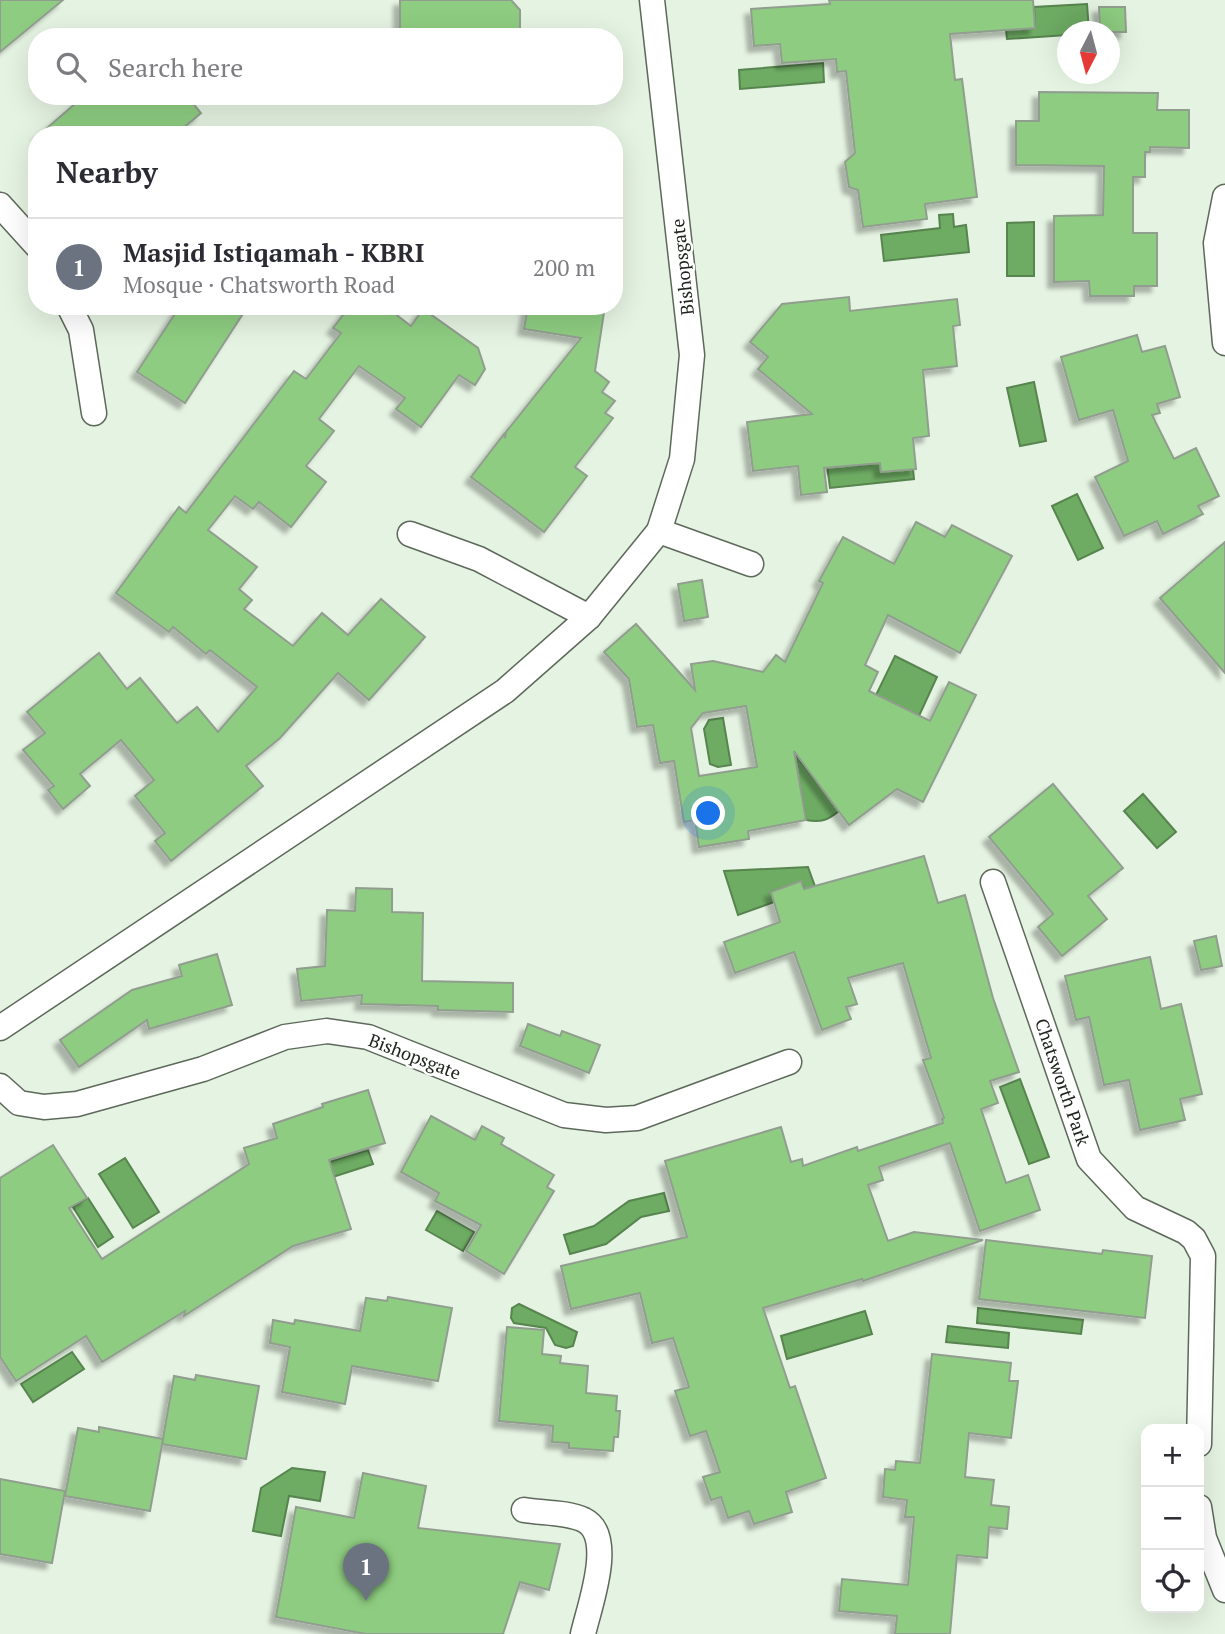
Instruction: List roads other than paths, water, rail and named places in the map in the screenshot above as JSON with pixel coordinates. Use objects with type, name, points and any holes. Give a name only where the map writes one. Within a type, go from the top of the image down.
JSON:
[{"type":"street","name":"Bishopsgate","points":[[0,1028],[505,691],[589,617],[659,531],[682,459],[692,355],[652,0]]},
{"type":"street","points":[[1225,197],[1216,243],[1225,343]]},
{"type":"street","points":[[0,205],[28,236]]},
{"type":"street","points":[[74,315],[81,330],[94,413]]},
{"type":"street","points":[[659,531],[751,564]]},
{"type":"street","points":[[410,534],[479,559],[589,617]]},
{"type":"street","name":"Chatsworth Park","points":[[993,882],[1089,1159],[1135,1208],[1186,1232],[1194,1239],[1203,1256],[1199,1424]]},
{"type":"street","name":"Bishopsgate","points":[[0,1086],[19,1103],[44,1107],[77,1104],[203,1069],[285,1037],[327,1031],[368,1037],[564,1115],[607,1120],[637,1118],[789,1062]]},
{"type":"street","points":[[524,1510],[586,1521],[596,1534],[601,1551],[583,1634]]},
{"type":"street","points":[[1204,1538],[1225,1590]]},
{"type":"place","name":"Masjid Istiqamah - KBRI","points":[[366,1601]]}]
